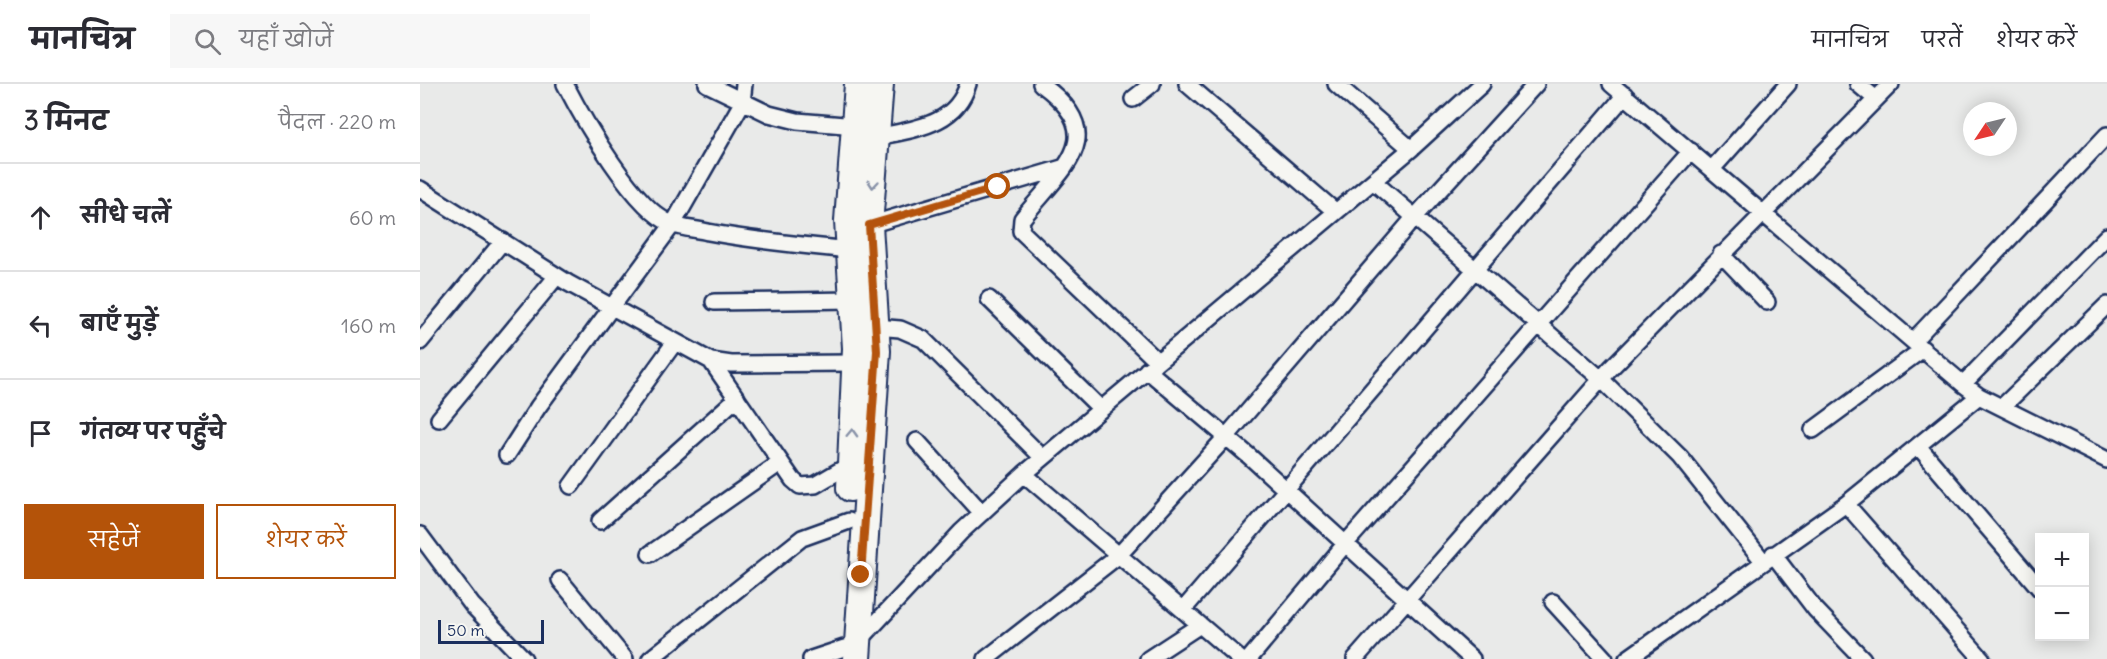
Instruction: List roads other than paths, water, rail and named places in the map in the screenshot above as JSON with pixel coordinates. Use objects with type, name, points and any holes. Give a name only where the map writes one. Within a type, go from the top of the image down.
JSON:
[{"type":"main road","points":[[850,652],[877,351],[866,131],[858,84]]},
{"type":"main road","points":[[850,652],[849,521],[855,363],[848,221],[866,131],[880,84]]},
{"type":"street","points":[[565,84],[609,158],[634,191],[655,214],[673,225],[744,238],[849,250]]},
{"type":"street","points":[[707,84],[742,103],[769,114],[797,121],[866,131],[929,126],[943,119],[957,106],[968,84]]},
{"type":"street","points":[[507,455],[611,306],[673,225],[742,103],[744,84]]},
{"type":"street","points":[[1041,84],[1059,97],[1073,114],[1079,132],[1077,148],[1022,219],[1021,231],[1226,437],[1409,599],[1472,659]]},
{"type":"street","points":[[1132,99],[1152,84]]},
{"type":"street","points":[[1188,84],[1336,212]]},
{"type":"street","points":[[1336,84],[1411,149]]},
{"type":"street","points":[[812,659],[850,652],[924,570],[1024,474],[1411,149],[1481,84]]},
{"type":"street","points":[[986,659],[1119,555],[1226,437],[1413,218],[1536,84]]},
{"type":"street","points":[[1611,84],[1963,384],[1979,396],[2107,460]]},
{"type":"street","points":[[1712,169],[1788,84]]},
{"type":"street","points":[[1858,84],[1876,99]]},
{"type":"street","points":[[1355,659],[1600,379],[1762,212],[1891,84]]},
{"type":"street","points":[[1183,610],[1477,271],[1625,95]]},
{"type":"street","points":[[1813,430],[1918,345],[2107,135]]},
{"type":"street","points":[[1249,659],[1346,543],[1691,152]]},
{"type":"street","points":[[869,225],[1062,168]]},
{"type":"street","points":[[1373,181],[1413,218],[1539,324],[1600,379],[1680,457],[1768,558],[1863,659]]},
{"type":"street","points":[[420,189],[557,276],[711,361],[731,364],[855,363]]},
{"type":"street","points":[[1963,384],[2107,236]]},
{"type":"street","points":[[420,342],[503,242]]},
{"type":"street","points":[[1721,254],[1767,302]]},
{"type":"street","points":[[439,419],[557,276]]},
{"type":"street","points":[[989,298],[1100,408]]},
{"type":"street","points":[[714,302],[853,300]]},
{"type":"street","points":[[2002,407],[2107,305]]},
{"type":"street","points":[[876,327],[900,329],[923,339],[1043,458]]},
{"type":"street","points":[[571,486],[675,342]]},
{"type":"street","points":[[711,361],[792,480],[806,488],[851,464]]},
{"type":"street","points":[[1627,659],[1846,504],[1979,396]]},
{"type":"street","points":[[600,522],[736,398]]},
{"type":"street","points":[[917,441],[982,513]]},
{"type":"street","points":[[1918,446],[2038,587]]},
{"type":"street","points":[[650,554],[780,462]]},
{"type":"street","points":[[1024,474],[1240,659]]},
{"type":"street","points":[[1846,504],[1982,659]]},
{"type":"street","points":[[650,659],[802,538],[849,521]]},
{"type":"street","points":[[420,535],[472,605],[524,659]]},
{"type":"street","points":[[560,580],[625,659]]},
{"type":"street","points":[[1554,602],[1605,659]]},
{"type":"street","points":[[1148,659],[1200,625]]}]
